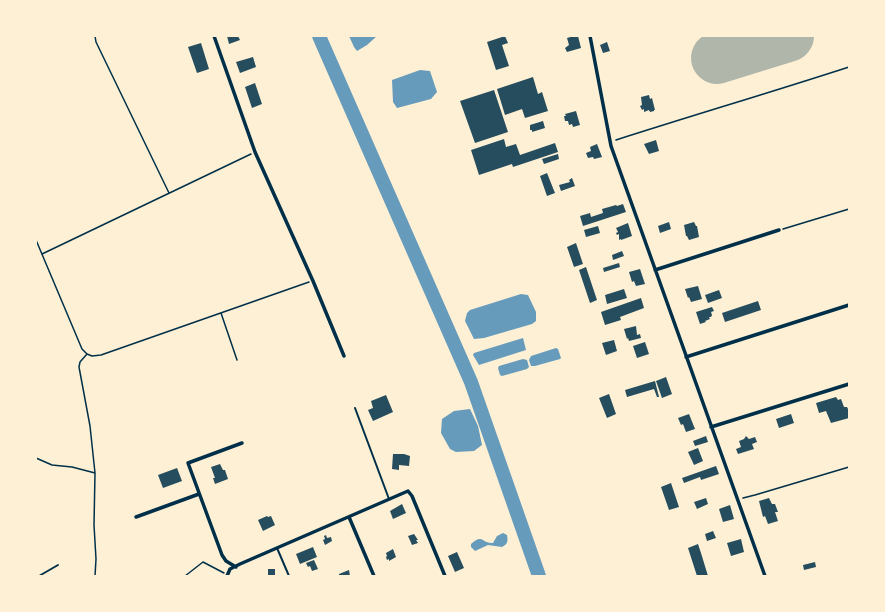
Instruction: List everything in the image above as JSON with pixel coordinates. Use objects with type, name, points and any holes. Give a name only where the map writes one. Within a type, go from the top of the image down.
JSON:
[{"type":"street","points":[[214,36],[255,152],[313,281],[344,356]]},
{"type":"street","points":[[590,36],[611,142],[765,576]]},
{"type":"street","points":[[656,270],[779,230]]},
{"type":"street","points":[[686,356],[849,305]]},
{"type":"street","points":[[711,427],[849,384]]},
{"type":"street","points":[[236,567],[226,561],[222,555],[188,463],[242,443]]},
{"type":"street","points":[[227,575],[230,569],[408,491],[412,496],[445,576]]},
{"type":"street","points":[[136,517],[199,494]]},
{"type":"street","points":[[349,517],[374,576]]},
{"type":"lane","points":[[355,408],[389,499]]},
{"type":"lane","points":[[277,548],[289,576]]},
{"type":"lane","points":[[39,576],[58,565]]},
{"type":"path","points":[[95,36],[96,42],[169,193]]},
{"type":"path","points":[[611,142],[849,67]]},
{"type":"path","points":[[42,254],[255,152]]},
{"type":"path","points":[[779,230],[849,209]]},
{"type":"path","points":[[36,240],[82,349],[87,354],[92,356],[101,355],[313,281]]},
{"type":"path","points":[[221,313],[237,360]]},
{"type":"path","points":[[87,354],[80,362],[79,367],[90,426],[95,473],[95,576]]},
{"type":"path","points":[[36,458],[52,466],[72,467],[95,473]]},
{"type":"path","points":[[737,499],[849,467]]},
{"type":"path","points":[[185,576],[204,562],[227,575]]},
{"type":"water","points":[[349,36],[377,36],[357,51]]},
{"type":"water","points":[[420,70],[430,71],[437,92],[431,99],[397,108],[393,102],[392,80]]},
{"type":"water","points":[[521,294],[528,295],[536,312],[536,321],[532,324],[484,338],[474,339],[465,321],[467,313],[470,310]]},
{"type":"water","points":[[523,338],[526,350],[479,365],[473,355],[474,353]]},
{"type":"water","points":[[556,348],[558,349],[560,359],[531,366],[529,360],[531,356]]},
{"type":"water","points":[[523,359],[527,360],[529,367],[527,369],[502,376],[500,375],[498,368],[499,366]]},
{"type":"water","points":[[470,409],[478,426],[482,445],[474,451],[456,452],[450,449],[441,433],[442,419],[454,411]]},
{"type":"water","points":[[503,533],[507,535],[507,541],[502,547],[488,545],[475,551],[471,547],[471,544],[478,539],[493,543],[497,536]]},
{"type":"building","points":[[227,36],[238,36],[240,40],[229,44]]},
{"type":"building","points":[[505,36],[508,43],[502,45],[509,66],[496,70],[487,42]]},
{"type":"building","points":[[578,36],[581,48],[567,52],[565,48],[569,45],[567,38]]},
{"type":"building","points":[[607,42],[610,51],[603,53],[600,45]]},
{"type":"building","points":[[201,43],[209,69],[197,73],[188,47]]},
{"type":"building","points":[[253,57],[256,67],[240,73],[236,62]]},
{"type":"building","points":[[533,77],[538,94],[542,92],[548,111],[525,118],[522,109],[505,115],[497,89]]},
{"type":"building","points":[[255,83],[262,104],[252,108],[245,87]]},
{"type":"building","points":[[494,90],[508,132],[475,143],[460,101]]},
{"type":"building","points":[[649,95],[650,99],[652,98],[655,110],[644,112],[644,109],[642,110],[640,106],[642,105],[641,97]]},
{"type":"building","points":[[576,111],[580,125],[573,127],[572,124],[569,125],[568,121],[565,121],[564,116],[566,116],[565,114]]},
{"type":"building","points":[[543,121],[545,128],[532,132],[532,130],[530,130],[530,125]]},
{"type":"building","points":[[504,139],[506,147],[516,144],[520,155],[555,143],[558,152],[513,167],[512,164],[479,175],[471,150]]},
{"type":"building","points":[[656,140],[659,151],[649,154],[644,144]]},
{"type":"building","points":[[597,144],[602,157],[594,159],[593,157],[588,158],[586,153],[591,151],[590,147]]},
{"type":"building","points":[[558,154],[559,159],[544,164],[542,159]]},
{"type":"building","points":[[547,173],[555,193],[547,196],[540,176]]},
{"type":"building","points":[[572,178],[575,186],[561,191],[559,185],[570,182],[569,180]]},
{"type":"building","points":[[623,204],[626,212],[583,226],[580,216],[590,213],[591,217],[603,213],[602,209]]},
{"type":"building","points":[[669,222],[671,229],[660,233],[658,226]]},
{"type":"building","points":[[694,222],[697,226],[699,237],[689,240],[686,236],[684,225]]},
{"type":"building","points":[[628,223],[632,236],[619,240],[619,234],[617,235],[616,233],[618,232],[616,228]]},
{"type":"building","points":[[598,226],[600,233],[586,237],[584,230]]},
{"type":"building","points":[[576,243],[583,264],[574,267],[567,247]]},
{"type":"building","points":[[622,251],[624,256],[613,260],[612,255]]},
{"type":"building","points":[[619,263],[620,267],[604,272],[603,268]]},
{"type":"building","points":[[586,267],[597,300],[590,303],[579,270]]},
{"type":"building","points":[[640,269],[645,284],[636,286],[634,281],[632,282],[629,272]]},
{"type":"building","points":[[698,286],[702,299],[691,302],[685,289]]},
{"type":"building","points":[[624,289],[627,298],[607,304],[605,295]]},
{"type":"building","points":[[719,290],[722,298],[708,303],[705,295]]},
{"type":"building","points":[[641,298],[644,308],[620,317],[621,320],[605,325],[601,312]]},
{"type":"building","points":[[758,301],[761,310],[725,322],[722,313]]},
{"type":"building","points":[[712,307],[714,311],[711,312],[712,315],[709,317],[710,319],[700,324],[696,312]]},
{"type":"building","points":[[636,326],[637,335],[640,334],[641,338],[629,341],[624,329]]},
{"type":"building","points":[[614,340],[617,351],[606,355],[602,343]]},
{"type":"building","points":[[645,342],[649,354],[637,358],[633,346]]},
{"type":"building","points":[[666,377],[672,394],[662,398],[656,381]]},
{"type":"building","points":[[655,381],[659,397],[657,397],[654,389],[627,397],[625,390]]},
{"type":"building","points":[[609,394],[616,414],[607,418],[599,398]]},
{"type":"building","points":[[386,395],[393,412],[373,421],[368,410],[373,408],[371,401]]},
{"type":"building","points":[[836,397],[838,400],[841,399],[844,407],[847,407],[849,411],[849,418],[831,423],[826,411],[819,413],[816,403]]},
{"type":"building","points":[[689,414],[695,429],[686,432],[683,424],[681,425],[678,418]]},
{"type":"building","points":[[791,414],[794,423],[779,428],[776,419]]},
{"type":"building","points":[[706,436],[708,442],[695,446],[693,441]]},
{"type":"building","points":[[746,436],[749,439],[755,437],[757,442],[752,444],[754,449],[738,454],[736,449],[741,447],[739,441],[744,439]]},
{"type":"building","points":[[698,448],[703,461],[694,465],[688,452]]},
{"type":"building","points":[[393,454],[404,454],[410,456],[409,466],[399,465],[399,470],[392,469]]},
{"type":"building","points":[[220,464],[223,470],[225,470],[228,479],[215,484],[213,478],[215,478],[211,467]]},
{"type":"building","points":[[716,466],[719,474],[701,480],[700,477],[684,483],[682,478]]},
{"type":"building","points":[[177,468],[182,481],[163,488],[158,475]]},
{"type":"building","points":[[671,483],[679,507],[669,510],[661,487]]},
{"type":"building","points":[[706,498],[708,504],[697,509],[694,502]]},
{"type":"building","points":[[769,498],[772,504],[775,504],[778,512],[775,512],[778,521],[768,524],[765,516],[763,517],[759,501]]},
{"type":"building","points":[[402,504],[406,513],[393,519],[390,511]]},
{"type":"building","points":[[730,505],[734,519],[723,522],[719,509]]},
{"type":"building","points":[[271,516],[275,525],[263,531],[258,520]]},
{"type":"building","points":[[713,531],[716,538],[707,541],[705,534]]},
{"type":"building","points":[[414,534],[418,540],[416,540],[418,543],[412,545],[408,536]]},
{"type":"building","points":[[326,535],[327,538],[331,537],[332,541],[325,545],[323,540],[325,539],[324,536]]},
{"type":"building","points":[[741,539],[744,552],[731,556],[727,543]]},
{"type":"building","points":[[698,544],[708,576],[697,576],[688,548]]},
{"type":"building","points":[[313,547],[317,557],[300,564],[296,554]]},
{"type":"building","points":[[393,549],[396,557],[389,561],[389,559],[387,560],[386,553]]},
{"type":"building","points":[[457,552],[464,568],[455,572],[448,556]]},
{"type":"building","points":[[314,560],[318,569],[312,571],[310,566],[308,567],[306,563]]},
{"type":"building","points":[[815,562],[816,567],[804,570],[803,565]]},
{"type":"building","points":[[268,569],[275,569],[275,576],[268,576]]},
{"type":"building","points":[[349,570],[350,576],[339,576],[339,574]]},
{"type":"waterway","points":[[319,36],[471,382],[539,576]]},
{"type":"runway","points":[[717,58],[788,36]]}]
